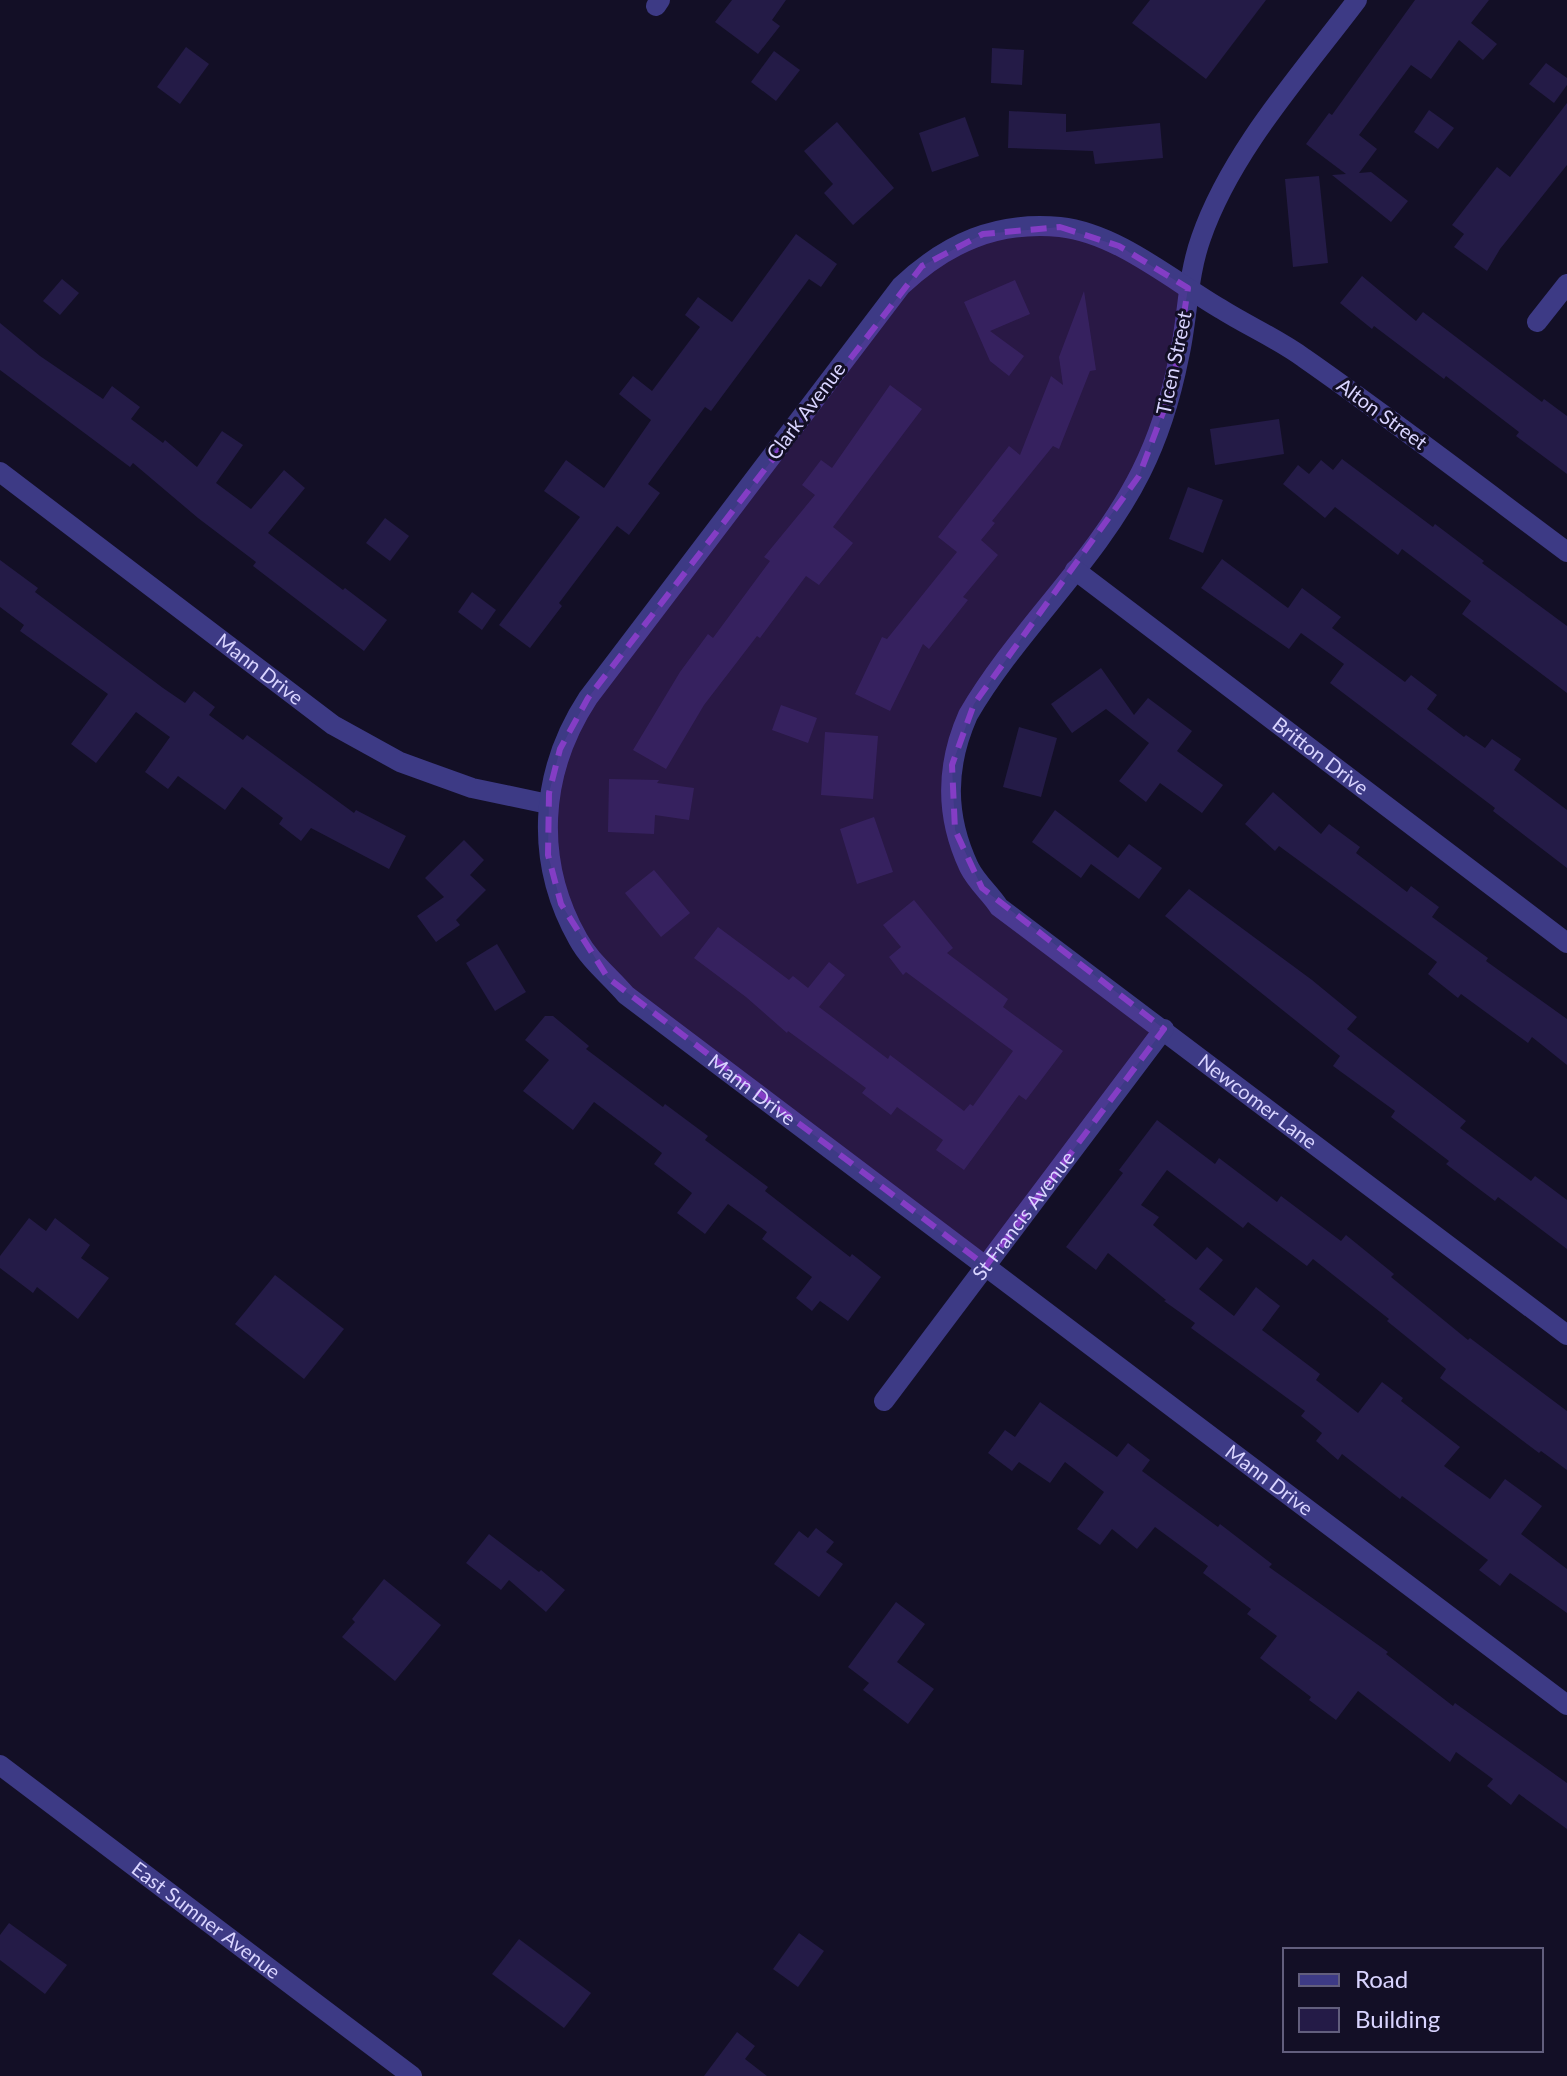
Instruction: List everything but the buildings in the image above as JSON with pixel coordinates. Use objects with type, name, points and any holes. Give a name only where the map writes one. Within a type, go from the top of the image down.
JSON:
[{"type":"street","name":"Ticen Street","points":[[963,855],[950,805],[950,778],[957,740],[974,704],[1119,510],[1150,453],[1180,357],[1188,288],[1200,240],[1231,171],[1357,0]]},
{"type":"street","name":"Clark Avenue","points":[[548,804],[560,749],[588,698],[895,294],[922,266],[954,245],[983,234],[1009,229],[1060,227],[1119,246],[1188,288]]},
{"type":"street","points":[[1537,322],[1567,284]]},
{"type":"street","name":"Alton Street","points":[[1188,288],[1347,386],[1567,552]]},
{"type":"street","name":"Mann Drive","points":[[0,472],[333,725],[400,762],[472,788],[548,804],[548,855],[561,904],[577,938],[608,978],[626,995],[1567,1705]]},
{"type":"street","name":"Britton Drive","points":[[1075,570],[1567,943]]},
{"type":"street","name":"Newcomer Lane","points":[[963,855],[982,888],[999,907],[1567,1335]]},
{"type":"street","name":"St Francis Avenue","points":[[884,1401],[1164,1029]]},
{"type":"street","name":"East Sumner Avenue","points":[[0,1765],[412,2076]]},
{"type":"highlighted area","points":[[1060,227],[1119,246],[1188,288],[1173,386],[1139,476],[974,704],[952,765],[955,830],[982,888],[1164,1029],[986,1266],[608,978],[561,904],[548,855],[549,793],[560,749],[588,698],[922,266],[983,234]]}]
